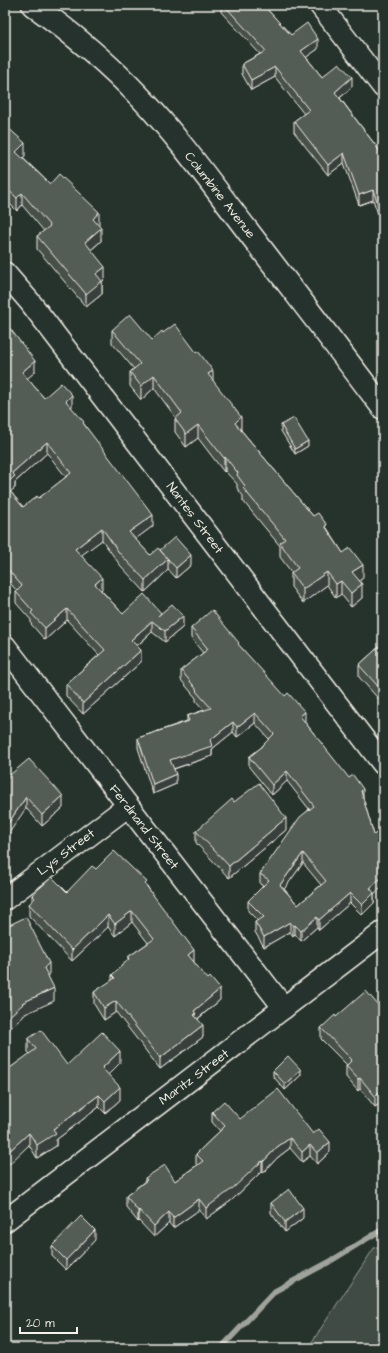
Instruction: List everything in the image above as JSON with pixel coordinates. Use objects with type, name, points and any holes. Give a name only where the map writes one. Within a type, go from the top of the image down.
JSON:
[{"type":"main road","name":"Columbine Avenue","points":[[33,5],[64,27],[142,99],[210,183],[383,408]]},
{"type":"street","points":[[320,5],[379,74]]},
{"type":"street","name":"Nantes Street","points":[[5,273],[30,302],[383,764]]},
{"type":"street","name":"Ferdinand Street","points":[[5,646],[284,1008]]},
{"type":"street","name":"Lys Street","points":[[5,899],[128,806]]},
{"type":"street","name":"Maritz Street","points":[[5,1221],[383,932]]},
{"type":"shaded area","points":[[383,1245],[383,1348],[308,1348],[374,1248]]},
{"type":"building","points":[[224,5],[263,5],[291,35],[307,23],[318,39],[301,51],[322,77],[339,63],[352,77],[335,92],[383,154],[383,211],[381,212],[373,190],[359,195],[344,153],[328,165],[294,121],[309,110],[275,67],[251,80],[242,64],[266,51]]},
{"type":"building","points":[[5,125],[25,143],[16,152],[50,184],[59,174],[99,212],[93,219],[101,228],[85,242],[105,267],[96,274],[102,281],[86,294],[37,236],[50,226],[22,193],[17,198],[5,187]]},
{"type":"building","points":[[130,314],[152,340],[162,331],[163,333],[175,324],[196,352],[198,351],[213,371],[208,374],[241,417],[235,423],[313,516],[318,513],[327,525],[325,526],[343,553],[350,548],[363,565],[352,572],[362,584],[351,593],[341,581],[336,584],[327,572],[303,589],[291,573],[298,568],[280,543],[285,539],[243,488],[245,486],[237,475],[238,473],[198,425],[186,434],[175,419],[182,413],[154,375],[141,386],[130,372],[140,364],[112,330]]},
{"type":"building","points":[[5,322],[35,361],[22,372],[44,398],[61,383],[72,395],[66,401],[84,422],[83,423],[153,515],[129,532],[150,555],[158,548],[168,559],[145,580],[120,554],[102,528],[75,549],[102,578],[95,584],[123,614],[144,594],[161,613],[158,616],[172,604],[183,616],[165,631],[152,621],[131,640],[141,650],[83,703],[66,684],[105,650],[67,609],[45,628],[31,613],[33,611],[16,592],[22,586],[5,566]],"holes":[[[47,442],[71,473],[39,498],[37,496],[23,507],[5,485],[15,476],[12,473]]]},
{"type":"building","points":[[294,418],[308,441],[295,449],[281,425]]},
{"type":"building","points":[[175,537],[191,555],[176,568],[160,550]]},
{"type":"building","points":[[212,610],[239,643],[238,644],[285,696],[288,693],[305,712],[300,716],[349,778],[353,775],[363,789],[361,791],[374,835],[380,829],[383,829],[383,876],[370,888],[374,893],[362,905],[350,893],[319,920],[317,917],[301,931],[290,922],[264,937],[255,922],[264,917],[248,901],[269,880],[260,874],[300,817],[314,806],[287,771],[272,785],[249,757],[263,746],[274,734],[255,713],[237,727],[233,722],[210,740],[212,746],[170,760],[176,774],[153,784],[138,738],[189,721],[187,716],[211,708],[196,691],[197,690],[181,670],[208,649],[191,628]],"holes":[[[303,853],[326,881],[298,905],[280,885]]]},
{"type":"building","points":[[383,643],[383,692],[359,665]]},
{"type":"building","points":[[29,759],[63,796],[42,815],[26,797],[5,828],[5,779]]},
{"type":"building","points":[[259,783],[286,818],[229,866],[196,831],[232,799],[234,802]]},
{"type":"building","points":[[114,851],[147,882],[145,884],[194,950],[188,955],[208,979],[210,977],[220,989],[194,1011],[196,1014],[194,1015],[203,1025],[160,1058],[116,1001],[104,1008],[94,992],[115,978],[112,975],[129,959],[128,957],[154,939],[132,911],[115,924],[108,915],[72,950],[29,904],[35,898],[32,895],[52,877],[67,892],[92,866],[96,869]]},
{"type":"building","points":[[26,917],[49,963],[44,968],[54,988],[22,1003],[23,1004],[5,1020],[5,927]]},
{"type":"building","points":[[366,991],[378,1005],[383,1002],[383,1097],[379,1092],[375,1096],[360,1078],[358,1079],[346,1066],[352,1060],[321,1028]]},
{"type":"building","points":[[41,1030],[67,1065],[102,1032],[120,1051],[102,1068],[120,1087],[105,1101],[99,1095],[53,1129],[56,1133],[37,1145],[29,1133],[5,1155],[5,1061],[10,1068],[36,1049],[28,1039]]},
{"type":"building","points":[[288,1056],[301,1070],[285,1084],[273,1071]]},
{"type":"building","points":[[278,1089],[313,1134],[319,1129],[330,1142],[317,1153],[310,1145],[302,1152],[290,1138],[277,1147],[263,1162],[262,1161],[232,1189],[206,1208],[199,1199],[173,1218],[169,1212],[154,1226],[139,1210],[138,1211],[126,1196],[147,1180],[145,1178],[165,1165],[175,1181],[203,1161],[196,1154],[225,1126],[212,1112],[224,1101],[240,1119]]},
{"type":"building","points":[[289,1189],[303,1208],[285,1222],[271,1203]]},
{"type":"building","points":[[81,1216],[95,1230],[66,1260],[52,1246]]},
{"type":"waterway","points":[[221,1348],[275,1291],[329,1262],[383,1229]]}]
